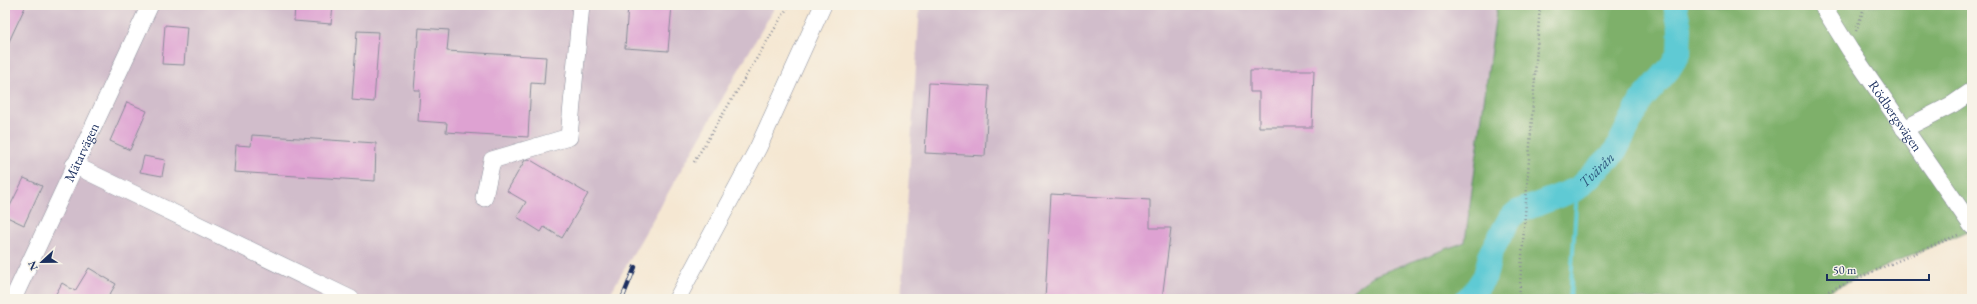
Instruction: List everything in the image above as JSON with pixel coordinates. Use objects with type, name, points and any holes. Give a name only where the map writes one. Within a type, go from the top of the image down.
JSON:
[{"type":"street","name":"Mätarvägen","points":[[13,299],[74,165],[150,5]]},
{"type":"street","points":[[484,198],[492,160],[569,137],[580,5]]},
{"type":"street","points":[[678,299],[758,148],[823,5]]},
{"type":"street","name":"Rödbergsvägen","points":[[1822,5],[1968,229]]},
{"type":"street","points":[[1904,129],[1953,104],[1972,92]]},
{"type":"street","points":[[74,165],[351,299]]},
{"type":"path","points":[[694,162],[789,5]]},
{"type":"path","points":[[1519,299],[1540,5]]},
{"type":"path","points":[[1850,50],[1865,5]]},
{"type":"path","points":[[1810,299],[1968,229]]},
{"type":"shaded area","points":[[5,5],[776,5],[607,299],[5,299]]},
{"type":"shaded area","points":[[920,5],[1497,5],[1466,242],[1373,276],[1341,299],[901,299]]},
{"type":"green space","points":[[1497,5],[1972,5],[1972,229],[1810,299],[1341,299],[1373,276],[1465,242]]},
{"type":"building","points":[[5,5],[26,5],[5,50]]},
{"type":"building","points":[[295,5],[333,5],[331,24],[294,21]]},
{"type":"building","points":[[628,5],[672,5],[668,51],[625,48]]},
{"type":"building","points":[[165,25],[187,27],[184,65],[162,64]]},
{"type":"building","points":[[419,28],[449,30],[447,51],[546,57],[544,84],[531,83],[528,137],[446,132],[447,123],[418,121],[420,90],[414,90]]},
{"type":"building","points":[[357,31],[379,32],[374,102],[352,100]]},
{"type":"building","points":[[1250,70],[1314,70],[1312,127],[1259,127],[1259,92],[1250,92]]},
{"type":"building","points":[[929,83],[989,86],[985,156],[925,153]]},
{"type":"building","points":[[127,102],[147,111],[130,150],[110,141]]},
{"type":"building","points":[[252,135],[376,143],[375,181],[234,172],[236,145],[251,146]]},
{"type":"building","points":[[144,156],[165,160],[162,176],[140,172]]},
{"type":"building","points":[[529,159],[588,194],[562,238],[544,227],[541,232],[517,217],[526,202],[507,191],[525,160]]},
{"type":"building","points":[[24,178],[42,186],[24,225],[5,216]]},
{"type":"building","points":[[1051,194],[1150,200],[1150,228],[1171,228],[1162,299],[1045,299]]},
{"type":"building","points":[[89,268],[116,284],[107,299],[53,299],[62,283],[75,291]]},
{"type":"waterway","name":"Tvärån","points":[[1467,299],[1475,291],[1485,276],[1491,252],[1510,218],[1517,212],[1577,189],[1615,152],[1641,101],[1669,69],[1679,53],[1680,28],[1675,5]]},
{"type":"waterway","points":[[1570,299],[1577,189]]},
{"type":"railway","points":[[622,299],[635,267]]}]
